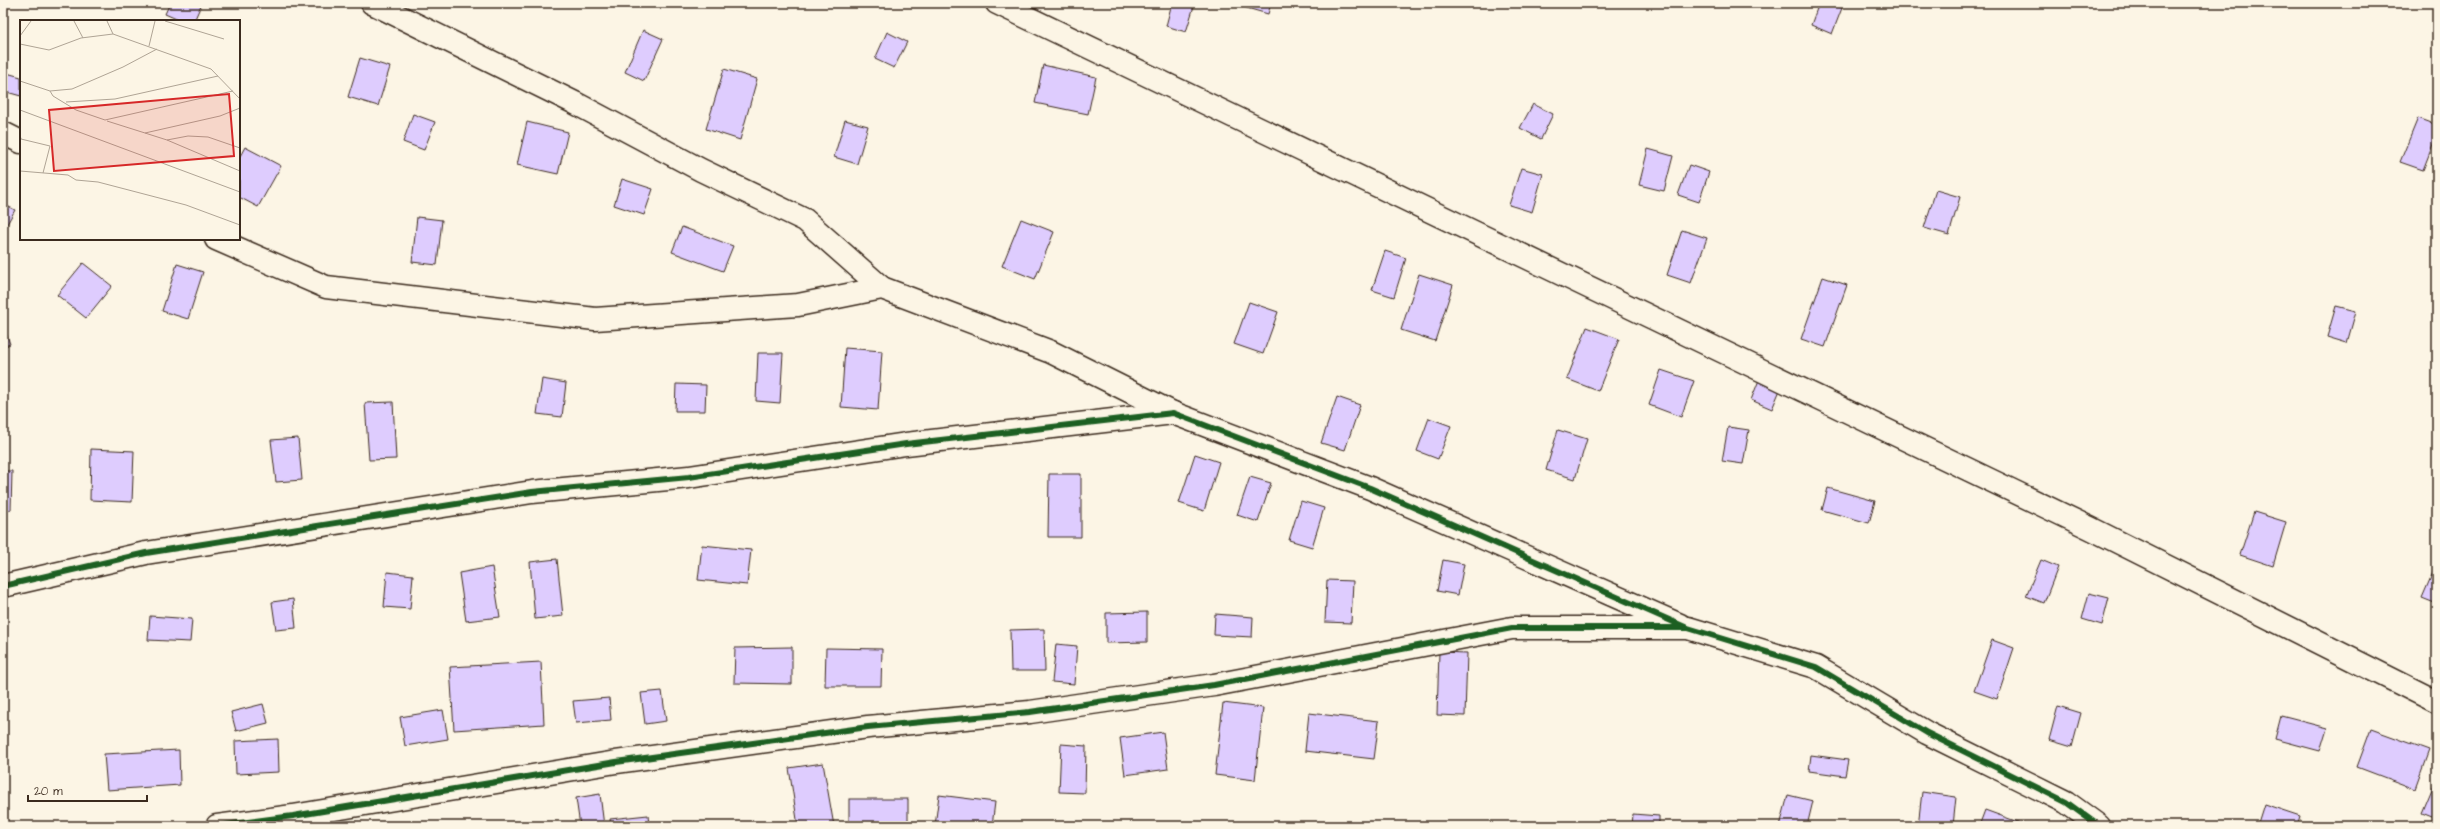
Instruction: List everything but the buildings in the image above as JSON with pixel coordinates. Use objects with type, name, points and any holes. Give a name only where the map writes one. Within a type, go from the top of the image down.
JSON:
[{"type":"street","points":[[372,3],[575,103],[701,170],[805,220],[882,288],[1051,352],[1174,413],[1370,488],[1688,628],[1816,667],[1927,733],[2066,802],[2100,826]]},
{"type":"street","points":[[997,3],[2090,528],[2437,702]]},
{"type":"street","points":[[3,133],[20,142]]},
{"type":"street","points":[[218,240],[326,286],[595,319],[798,305],[882,288]]},
{"type":"street","points":[[3,586],[146,553],[532,492],[689,477],[906,444],[1174,413]]},
{"type":"street","points":[[217,826],[293,816],[616,762],[868,727],[1030,712],[1214,685],[1512,628],[1688,628]]},
{"type":"cycle path","points":[[3,586],[146,553],[532,492],[689,477],[906,444],[1173,413],[1370,488],[1685,627]]},
{"type":"cycle path","points":[[217,826],[293,816],[616,762],[868,727],[1030,712],[1214,685],[1512,628],[1688,628],[1816,667],[1927,733],[2066,802],[2099,826]]}]
